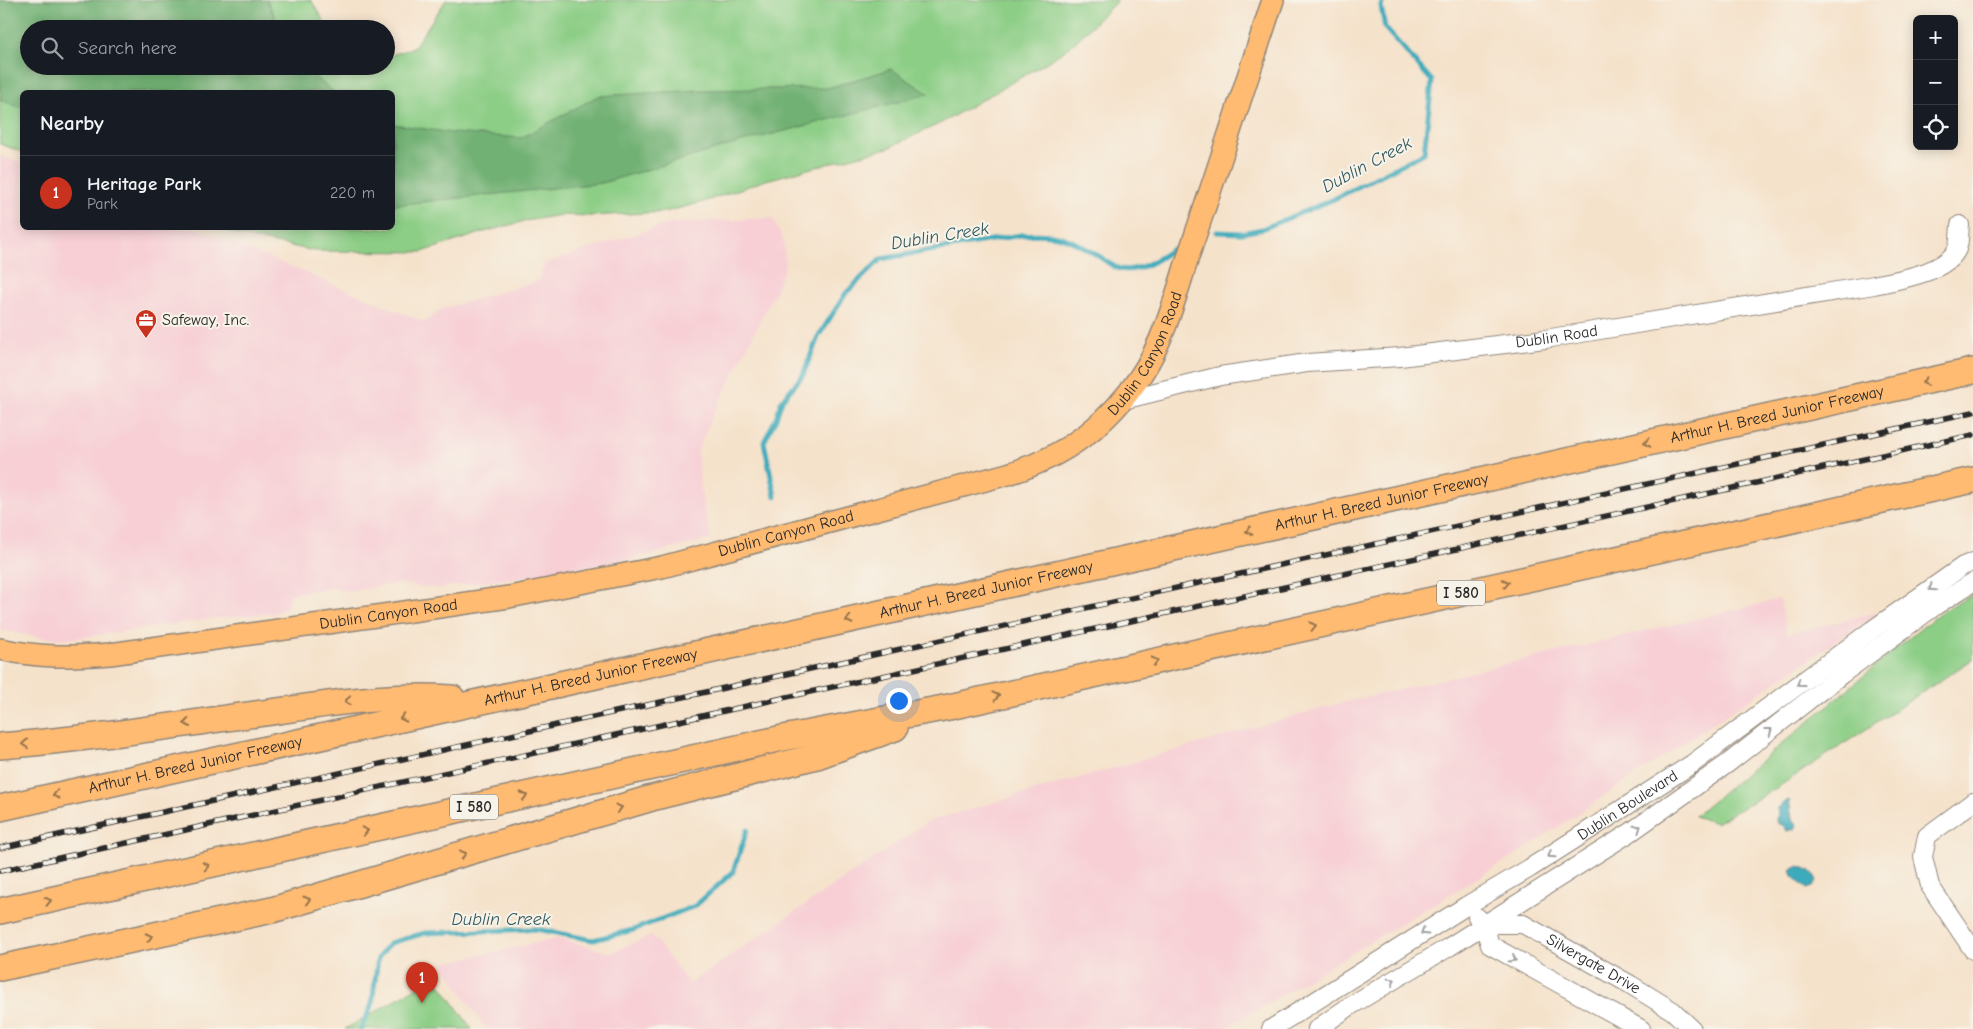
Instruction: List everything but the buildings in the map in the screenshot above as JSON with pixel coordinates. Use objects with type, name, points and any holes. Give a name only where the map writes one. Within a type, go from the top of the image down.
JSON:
[{"type":"highway","name":"Arthur H. Breed Junior Freeway","points":[[0,808],[1973,371]]},
{"type":"highway","name":"I 580","points":[[0,911],[783,738],[949,707],[1973,480]]},
{"type":"highway","points":[[0,746],[344,701],[412,697],[484,700]]},
{"type":"highway","points":[[0,968],[272,910],[652,798],[817,756],[949,707]]},
{"type":"highway","points":[[0,986],[101,947]]},
{"type":"main road","name":"Dublin Canyon Road","points":[[0,649],[31,655],[69,657],[110,654],[509,596],[662,567],[1034,466],[1058,454],[1080,440],[1101,423],[1123,400],[1142,374],[1168,316],[1273,0]]},
{"type":"street","name":"Dublin Road","points":[[1123,400],[1220,376],[1307,363],[1400,357],[1545,338],[1874,286],[1911,277],[1945,263],[1958,248],[1960,225]]},
{"type":"street","name":"Dublin Boulevard","points":[[1271,1029],[1466,906],[1530,868],[1692,764],[1885,621],[1964,566],[1973,562]]},
{"type":"street","name":"Dublin Boulevard","points":[[1317,1029],[1632,832],[1727,764],[1842,674],[1935,606],[1973,582]]},
{"type":"street","points":[[1973,802],[1927,836],[1923,856],[1930,886],[1973,950]]},
{"type":"street","name":"Silvergate Drive","points":[[1466,906],[1484,924],[1490,945],[1641,1029]]},
{"type":"street","name":"Silvergate Drive","points":[[1484,924],[1523,924],[1640,990],[1673,1011],[1692,1029]]},
{"type":"shaded area","points":[[0,156],[20,161],[20,230],[202,230],[424,322],[442,309],[538,281],[545,263],[671,223],[773,218],[784,243],[785,266],[775,292],[709,422],[697,454],[702,500],[711,539],[631,559],[572,570],[439,588],[401,583],[351,591],[340,590],[334,587],[290,594],[285,608],[274,613],[216,618],[69,639],[43,638],[0,630]]},
{"type":"shaded area","points":[[1780,599],[1787,634],[1881,611],[1525,849],[1225,1029],[486,1029],[442,963],[559,938],[611,953],[652,935],[689,984],[929,821],[1330,706]]},
{"type":"green space","points":[[0,0],[311,0],[323,20],[20,20],[20,75],[395,75],[395,54],[414,47],[446,0],[1118,0],[1070,47],[1044,64],[943,122],[888,148],[766,180],[703,202],[665,212],[590,216],[561,215],[525,221],[422,252],[315,251],[237,235],[223,230],[395,230],[395,90],[20,90],[20,151],[0,144]]},
{"type":"green space","points":[[0,0],[267,0],[277,20],[20,20],[20,75],[312,75],[331,90],[20,90],[20,107],[0,100]]},
{"type":"green space","points":[[891,69],[929,94],[738,143],[602,183],[395,205],[395,124],[452,133],[521,138],[598,96],[699,90],[827,88]]},
{"type":"green space","points":[[1973,595],[1973,659],[1778,787],[1716,823],[1695,816],[1942,611]]},
{"type":"green space","points":[[435,977],[472,1029],[345,1029]]},
{"type":"water","points":[[1789,800],[1792,819],[1797,825],[1795,829],[1787,831],[1784,826],[1777,823],[1776,819],[1778,808]]},
{"type":"water","points":[[1799,866],[1813,873],[1817,882],[1813,887],[1807,889],[1794,878],[1791,870]]},
{"type":"waterway","name":"Dublin Creek","points":[[1217,232],[1242,233],[1262,229],[1332,200],[1424,153],[1432,81],[1385,28],[1381,6],[1383,0]]},
{"type":"waterway","name":"Dublin Creek","points":[[775,496],[764,442],[776,418],[782,400],[803,375],[818,337],[846,293],[881,259],[1033,234],[1053,235],[1069,240],[1111,265],[1127,270],[1155,261],[1173,249]]},
{"type":"waterway","name":"Dublin Creek","points":[[361,1029],[372,1004],[378,958],[390,943],[425,933],[536,929],[593,940],[633,930],[695,906],[733,872],[747,830]]},
{"type":"railway","points":[[0,848],[1973,412]]},
{"type":"railway","points":[[0,871],[1973,435]]},
{"type":"place","name":"Safeway, Inc.","points":[[146,339]]},
{"type":"place","name":"Heritage Park","points":[[422,1003]]}]
